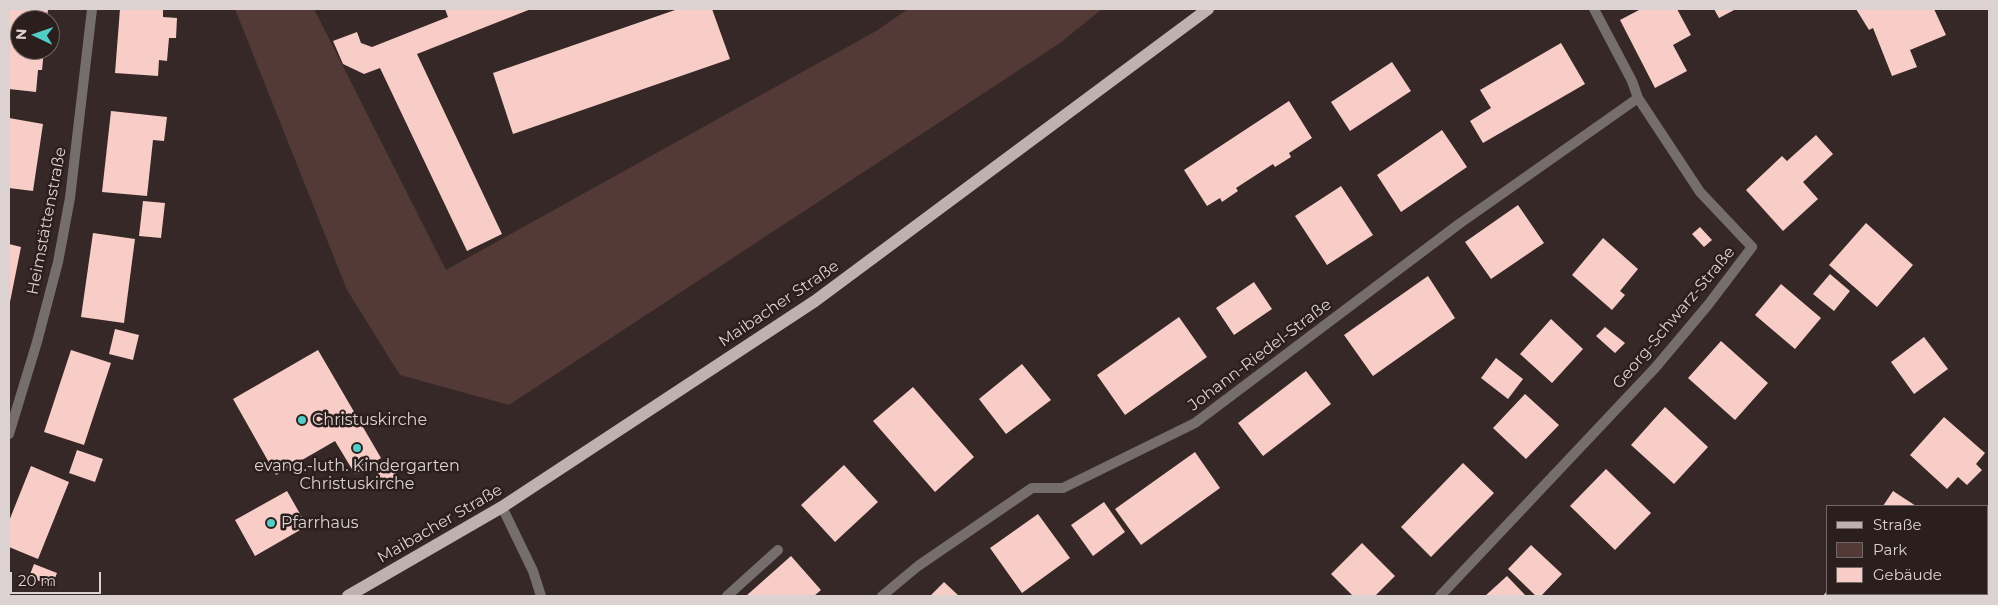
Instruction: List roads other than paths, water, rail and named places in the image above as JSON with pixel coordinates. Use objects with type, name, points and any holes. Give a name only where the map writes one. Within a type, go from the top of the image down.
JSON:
[{"type":"main road","name":"Maibacher Straße","points":[[348,596],[502,507],[816,301],[1208,9]]},
{"type":"street","name":"Heimstättenstraße","points":[[9,434],[37,342],[58,262],[70,198],[92,9]]},
{"type":"street","name":"Georg-Schwarz-Straße","points":[[1440,596],[1655,368],[1708,305],[1752,247],[1700,192],[1638,98],[1632,82],[1594,9]]},
{"type":"street","name":"Johann-Riedel-Straße","points":[[882,596],[918,566],[1032,488],[1063,488],[1195,423],[1459,224],[1638,98]]},
{"type":"street","points":[[502,507],[534,571],[542,596]]},
{"type":"street","points":[[727,596],[778,550]]},
{"type":"place","name":"Christuskirche","points":[[302,420]]},
{"type":"place","name":"evang.-luth. Kindergarten Christuskirche","points":[[357,448]]},
{"type":"place","name":"Pfarrhaus","points":[[271,523]]}]
